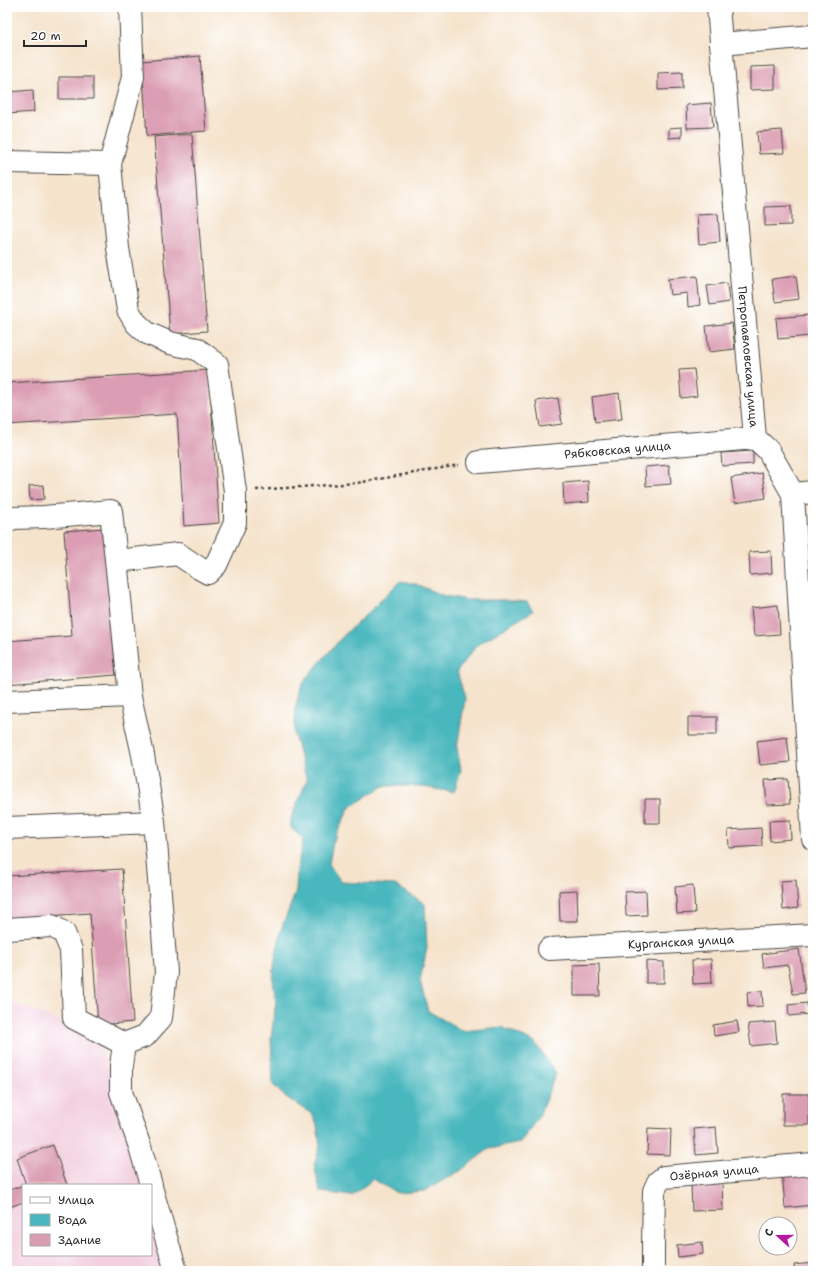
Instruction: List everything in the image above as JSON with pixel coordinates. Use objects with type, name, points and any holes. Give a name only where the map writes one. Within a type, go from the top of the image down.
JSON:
[{"type":"street","points":[[116,561],[178,554],[208,573],[216,565],[235,523],[236,491],[217,364],[198,349],[170,343],[147,333],[136,323],[128,310],[118,248],[110,164],[133,77],[130,7]]},
{"type":"street","name":"Петропавловская улица","points":[[718,7],[755,438],[768,450],[803,493],[813,839]]},
{"type":"street","points":[[721,44],[813,36]]},
{"type":"street","points":[[7,162],[110,164]]},
{"type":"street","name":"Рябковская улица","points":[[479,462],[755,438]]},
{"type":"street","points":[[7,521],[14,518],[111,511],[130,696],[143,755],[154,822],[166,972],[161,1018],[145,1036],[124,1044],[74,1018],[71,950],[64,933],[52,926],[7,929]]},
{"type":"street","points":[[7,701],[130,696]]},
{"type":"street","points":[[7,828],[154,822]]},
{"type":"street","name":"Курганская улица","points":[[549,949],[813,935]]},
{"type":"street","points":[[124,1044],[121,1066],[121,1092],[140,1147],[150,1184]]},
{"type":"street","name":"Озёрная улица","points":[[653,1271],[654,1191],[658,1182],[664,1177],[813,1164]]},
{"type":"street","points":[[152,1189],[176,1271]]},
{"type":"path","points":[[236,491],[357,483],[479,462]]},
{"type":"shaded area","points":[[9,1002],[98,1035],[143,1184],[22,1184],[22,1256],[152,1256],[152,1215],[168,1271],[7,1271],[7,1003]]},
{"type":"water","points":[[400,581],[416,584],[444,596],[468,600],[527,602],[533,611],[477,645],[457,671],[465,699],[457,748],[461,770],[454,792],[417,786],[383,786],[349,808],[333,842],[329,864],[341,882],[395,885],[425,904],[427,948],[420,981],[428,1011],[463,1031],[502,1027],[535,1043],[556,1073],[539,1116],[520,1143],[489,1149],[460,1171],[424,1191],[397,1193],[373,1179],[352,1196],[320,1192],[314,1164],[320,1146],[317,1125],[312,1114],[283,1095],[273,1085],[271,1038],[276,1002],[273,979],[275,958],[282,927],[296,891],[297,869],[303,839],[291,828],[291,818],[307,780],[294,735],[296,704],[302,685],[343,636]]},
{"type":"building","points":[[811,55],[813,55],[813,78],[811,78]]},
{"type":"building","points":[[200,56],[206,131],[147,136],[142,61]]},
{"type":"building","points":[[775,66],[775,89],[750,90],[750,67]]},
{"type":"building","points":[[682,72],[682,89],[658,90],[658,73]]},
{"type":"building","points":[[59,77],[93,77],[93,99],[59,99]]},
{"type":"building","points":[[33,90],[34,112],[7,114],[7,92]]},
{"type":"building","points":[[711,103],[713,127],[687,128],[686,105]]},
{"type":"building","points":[[682,127],[682,137],[669,138],[669,128]]},
{"type":"building","points":[[782,130],[784,153],[759,154],[757,132]]},
{"type":"building","points":[[192,134],[207,331],[170,334],[154,137]]},
{"type":"building","points":[[791,206],[791,225],[765,226],[765,207]]},
{"type":"building","points":[[718,214],[720,242],[699,244],[697,215]]},
{"type":"building","points":[[697,276],[700,305],[688,307],[687,293],[670,295],[668,279]]},
{"type":"building","points":[[796,276],[799,299],[775,302],[772,279]]},
{"type":"building","points":[[727,283],[729,302],[710,305],[707,286]]},
{"type":"building","points":[[809,315],[810,336],[778,339],[776,318]]},
{"type":"building","points":[[732,323],[735,349],[709,352],[706,326]]},
{"type":"building","points":[[694,369],[697,396],[681,398],[679,370]]},
{"type":"building","points":[[209,370],[219,523],[184,526],[177,414],[7,425],[7,383]]},
{"type":"building","points":[[619,393],[622,419],[595,422],[592,397]]},
{"type":"building","points":[[558,398],[562,424],[540,427],[536,401]]},
{"type":"building","points":[[753,451],[753,464],[722,466],[721,453]]},
{"type":"building","points":[[669,465],[671,484],[646,486],[645,467]]},
{"type":"building","points":[[762,473],[766,498],[735,503],[731,478]]},
{"type":"building","points":[[588,481],[589,502],[564,504],[563,483]]},
{"type":"building","points":[[43,485],[44,499],[30,500],[29,486]]},
{"type":"building","points":[[104,528],[116,675],[7,684],[7,641],[72,636],[64,531]]},
{"type":"building","points":[[771,551],[772,573],[750,575],[749,552]]},
{"type":"building","points":[[778,605],[780,634],[754,636],[751,608]]},
{"type":"building","points":[[688,717],[717,717],[717,735],[688,735]]},
{"type":"building","points":[[787,737],[790,762],[760,765],[757,741]]},
{"type":"building","points":[[788,779],[790,804],[767,805],[765,780]]},
{"type":"building","points":[[645,799],[660,799],[660,823],[645,823]]},
{"type":"building","points":[[790,820],[791,839],[770,841],[769,821]]},
{"type":"building","points":[[761,828],[762,846],[729,848],[728,830]]},
{"type":"building","points":[[122,869],[133,1022],[98,1025],[90,913],[7,919],[7,876]]},
{"type":"building","points":[[796,880],[798,908],[783,910],[781,881]]},
{"type":"building","points":[[693,885],[695,913],[677,914],[675,887]]},
{"type":"building","points":[[577,890],[578,921],[560,921],[559,891]]},
{"type":"building","points":[[646,891],[647,915],[626,916],[625,892]]},
{"type":"building","points":[[799,949],[805,993],[793,994],[788,965],[764,968],[762,954]]},
{"type":"building","points":[[711,959],[712,983],[693,984],[692,960]]},
{"type":"building","points":[[646,961],[664,962],[664,983],[646,983]]},
{"type":"building","points":[[599,964],[600,996],[574,996],[574,965]]},
{"type":"building","points":[[762,991],[763,1006],[748,1007],[747,992]]},
{"type":"building","points":[[807,1003],[808,1014],[789,1016],[788,1005]]},
{"type":"building","points":[[737,1021],[739,1032],[714,1036],[713,1025]]},
{"type":"building","points":[[775,1022],[777,1043],[751,1046],[748,1024]]},
{"type":"building","points":[[783,1094],[809,1094],[809,1125],[783,1125]]},
{"type":"building","points":[[716,1127],[718,1153],[696,1155],[694,1129]]},
{"type":"building","points":[[648,1128],[671,1129],[670,1155],[647,1154]]},
{"type":"building","points":[[53,1145],[67,1184],[26,1184],[17,1158]]},
{"type":"building","points":[[813,1168],[813,1205],[785,1208],[782,1170]]},
{"type":"building","points":[[722,1182],[723,1210],[692,1211],[691,1183]]},
{"type":"building","points":[[22,1185],[22,1202],[7,1208],[7,1191]]},
{"type":"building","points":[[702,1242],[703,1254],[678,1257],[677,1245]]},
{"type":"building","points":[[813,1263],[813,1271],[795,1271],[794,1265]]}]
